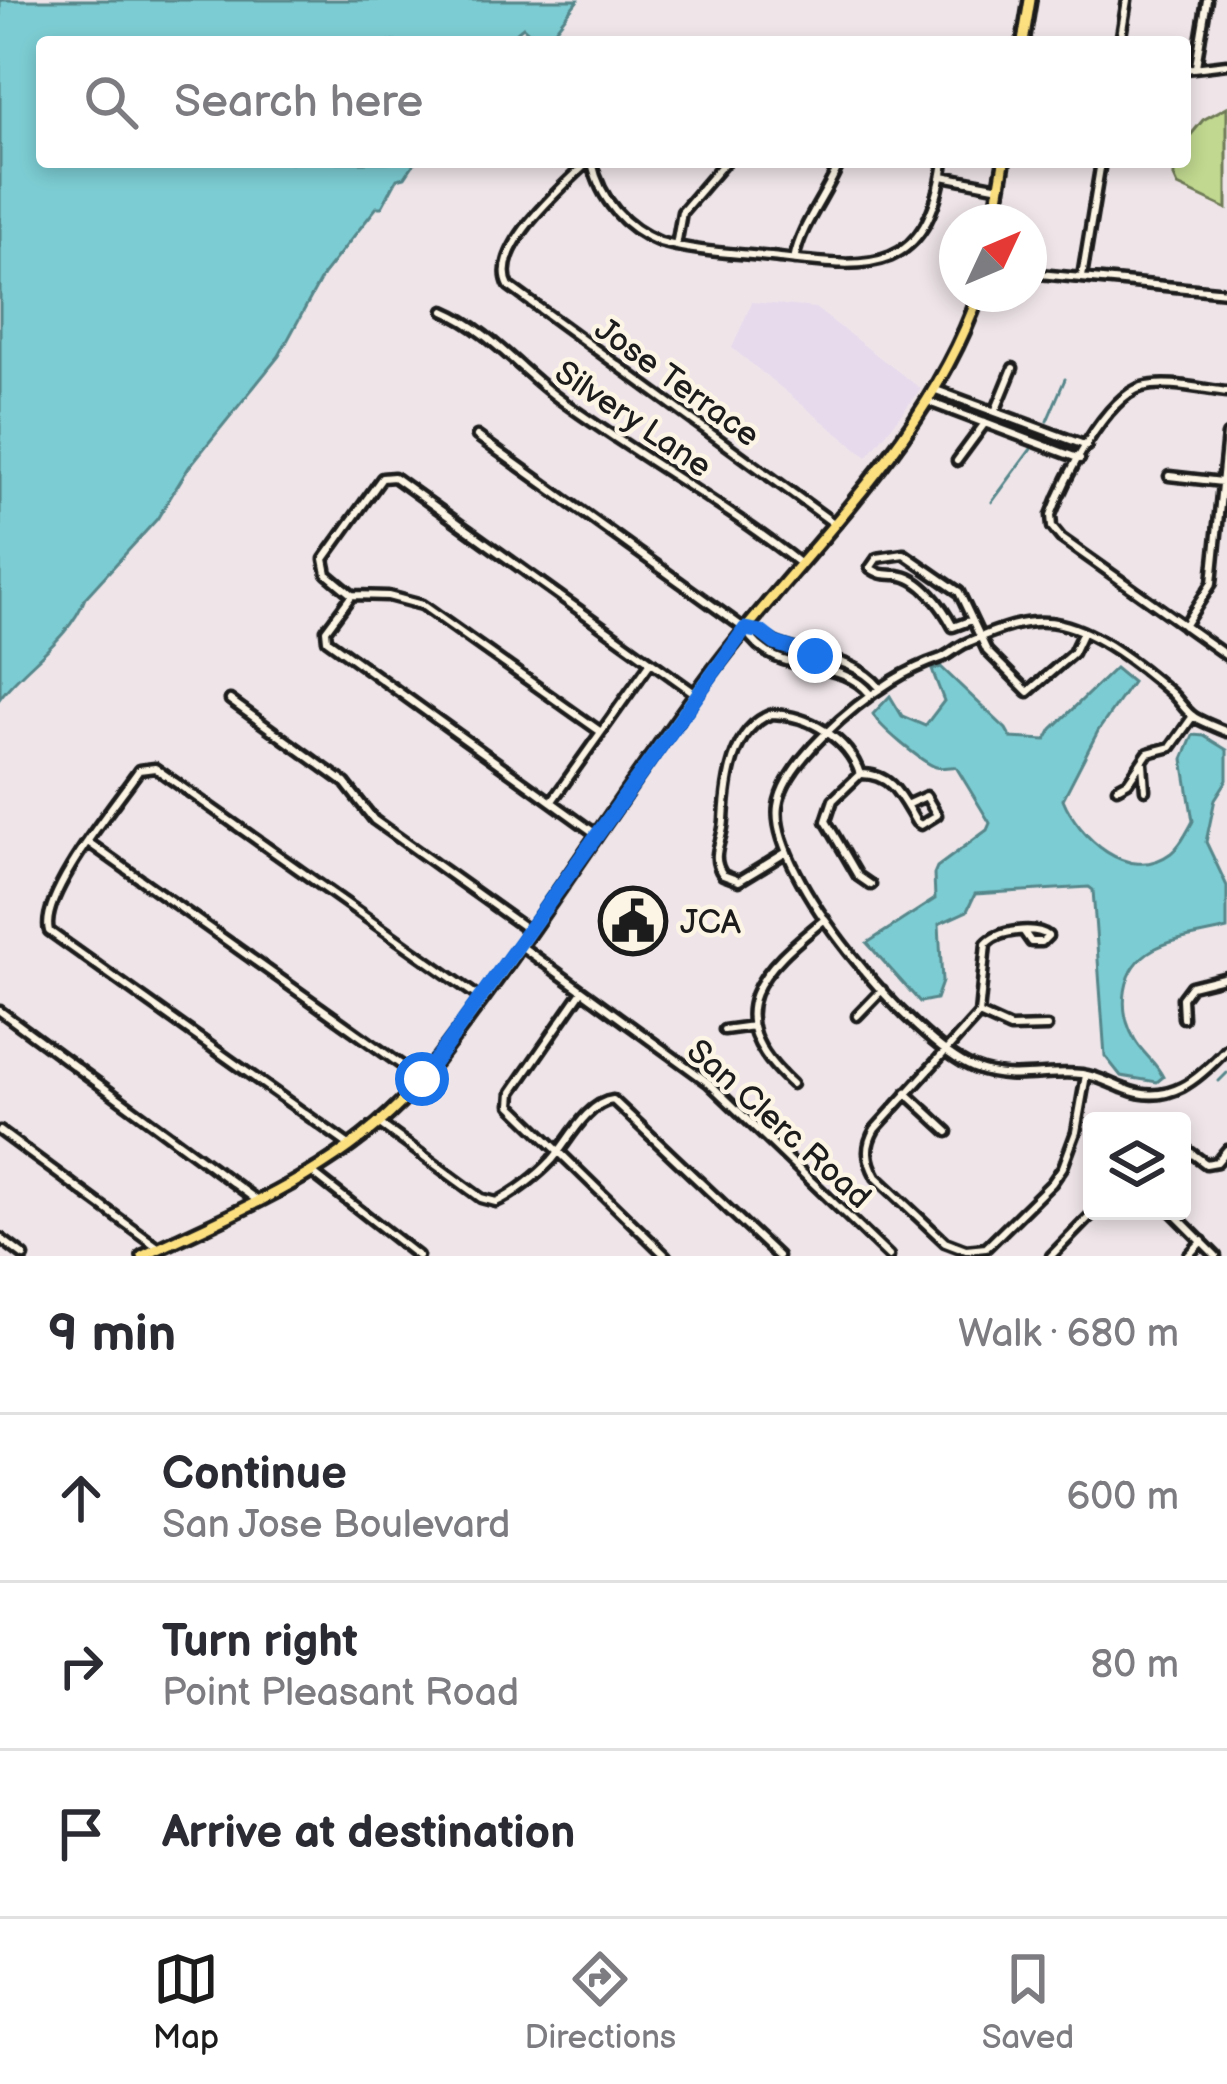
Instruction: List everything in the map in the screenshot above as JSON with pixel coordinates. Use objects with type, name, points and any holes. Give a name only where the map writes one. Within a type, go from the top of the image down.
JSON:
[{"type":"main road","points":[[1024,36],[1028,0]]},
{"type":"main road","points":[[997,204],[1003,168]]},
{"type":"main road","points":[[143,1256],[314,1174],[380,1124],[422,1079],[696,694],[929,401],[972,312]]},
{"type":"street","points":[[1121,36],[1127,0]]},
{"type":"street","points":[[1196,66],[1207,0]]},
{"type":"street","points":[[1191,67],[1227,64]]},
{"type":"street","name":"Jose Terrace","points":[[584,168],[508,251],[503,272],[514,291],[832,522]]},
{"type":"street","points":[[592,168],[618,214],[641,234],[676,246],[860,266],[890,258],[921,231],[943,168]]},
{"type":"street","points":[[676,246],[682,212],[720,168]]},
{"type":"street","points":[[794,260],[800,234],[824,199],[837,168]]},
{"type":"street","points":[[1082,278],[1100,168]]},
{"type":"street","points":[[942,176],[1000,188]]},
{"type":"street","points":[[1047,275],[1227,292]]},
{"type":"street","name":"Silvery Lane","points":[[444,311],[481,334],[572,408],[747,521],[799,563]]},
{"type":"street","points":[[995,412],[1013,368]]},
{"type":"street","points":[[1227,392],[1152,385],[1138,388],[1113,406],[1052,510],[1051,521],[1060,538],[1227,656]]},
{"type":"street","points":[[936,390],[1088,446]]},
{"type":"street","points":[[929,401],[1080,459]]},
{"type":"street","points":[[957,461],[986,423]]},
{"type":"street","points":[[1183,627],[1212,583],[1227,435]]},
{"type":"street","points":[[477,436],[745,629],[840,668],[870,695]]},
{"type":"street","points":[[1168,476],[1222,482]]},
{"type":"street","points":[[601,732],[422,605],[388,596],[352,595],[327,574],[326,555],[382,478],[394,477],[696,694]]},
{"type":"street","points":[[972,620],[953,627],[941,603],[904,576],[883,577],[870,568],[878,558],[904,554],[959,592],[987,651],[1028,692],[1073,653],[1083,632]]},
{"type":"street","points":[[904,576],[909,558]]},
{"type":"street","points":[[352,595],[326,630],[329,643],[596,834]]},
{"type":"street","points":[[1227,732],[1193,716],[1169,691],[1083,632],[1031,622],[928,660],[870,695],[792,772],[780,796],[776,824],[785,853],[825,919],[882,990],[946,1052],[976,1069],[1006,1076],[1086,1075],[1137,1093],[1164,1094],[1192,1083],[1227,1049]]},
{"type":"street","points":[[745,629],[752,641],[781,662],[864,671],[880,688]]},
{"type":"street","points":[[809,668],[812,654]]},
{"type":"street","points":[[552,802],[651,662]]},
{"type":"street","points":[[230,700],[345,783],[374,820],[528,930]]},
{"type":"street","points":[[785,853],[748,879],[730,879],[718,868],[716,851],[728,778],[747,733],[765,715],[779,713],[813,722],[851,756],[860,774]]},
{"type":"street","points":[[1117,788],[1128,782],[1148,753],[1172,747],[1193,716]]},
{"type":"street","points":[[1143,761],[1145,790]]},
{"type":"street","points":[[352,1148],[53,935],[46,918],[63,878],[139,770],[150,766],[480,998]]},
{"type":"street","points":[[872,885],[858,876],[826,821],[833,800],[860,774],[882,776],[921,825],[937,814],[926,796],[906,805]]},
{"type":"street","points":[[88,842],[422,1079]]},
{"type":"street","points":[[792,1084],[768,1060],[753,1026],[754,998],[764,975],[825,919]]},
{"type":"street","points":[[1024,932],[996,935],[986,944],[979,1014],[873,1132],[867,1150],[873,1172],[933,1233],[965,1250],[979,1250],[995,1242],[1063,1167],[1076,1132],[1086,1075]]},
{"type":"street","name":"San Clerc Road","points":[[518,944],[709,1083],[889,1256]]},
{"type":"street","points":[[1184,1018],[1181,998],[1191,986],[1227,976]]},
{"type":"street","points":[[857,1016],[882,990]]},
{"type":"street","points":[[582,992],[510,1098],[514,1110],[666,1256]]},
{"type":"street","points":[[0,1011],[259,1202]]},
{"type":"street","points":[[979,1014],[1010,1028],[1047,1027]]},
{"type":"street","points":[[724,1030],[753,1026]]},
{"type":"street","points":[[906,1093],[948,1132]]},
{"type":"street","points":[[380,1124],[488,1201],[503,1200],[554,1159],[602,1102],[614,1100],[778,1256]]},
{"type":"street","points":[[0,1131],[159,1248]]},
{"type":"street","points":[[1191,1153],[1206,1164],[1217,1162],[1227,1150]]},
{"type":"street","points":[[314,1174],[418,1256]]},
{"type":"street","points":[[1051,1256],[1086,1220]]},
{"type":"street","points":[[1181,1220],[1218,1256],[1227,1248]]},
{"type":"street","points":[[0,1238],[24,1256]]},
{"type":"street","points":[[1188,1256],[1202,1241]]},
{"type":"shaded area","points":[[752,302],[815,308],[921,389],[867,457],[732,348]]},
{"type":"green space","points":[[1227,107],[1227,209],[1178,186],[1174,177],[1174,168],[1191,168],[1191,135],[1203,120]]},
{"type":"water","points":[[0,0],[578,0],[554,31],[556,36],[533,36],[523,27],[512,36],[36,36],[36,168],[411,168],[397,179],[382,207],[377,207],[323,275],[279,356],[189,467],[157,519],[85,598],[58,639],[0,698]]},
{"type":"water","points":[[941,667],[1011,738],[1046,740],[1115,668],[1132,682],[1098,731],[1063,799],[1092,841],[1122,860],[1155,861],[1171,853],[1186,834],[1193,821],[1183,759],[1193,735],[1227,750],[1227,780],[1215,799],[1206,842],[1227,886],[1227,929],[1154,949],[1135,967],[1125,990],[1129,1028],[1163,1077],[1157,1082],[1121,1076],[1105,1056],[1093,890],[1089,887],[975,894],[967,911],[939,924],[942,982],[936,999],[920,1002],[867,943],[935,899],[937,867],[990,823],[956,767],[936,767],[921,759],[873,714],[890,696],[902,716],[925,726],[944,701],[932,670]]},
{"type":"waterway","points":[[1047,421],[1065,379]]},
{"type":"waterway","points":[[992,502],[1031,449]]},
{"type":"waterway","points":[[1219,1081],[1227,1073]]},
{"type":"place","name":"JCA","points":[[633,921]]},
{"type":"route","points":[[422,1079],[745,629],[815,656]]}]
